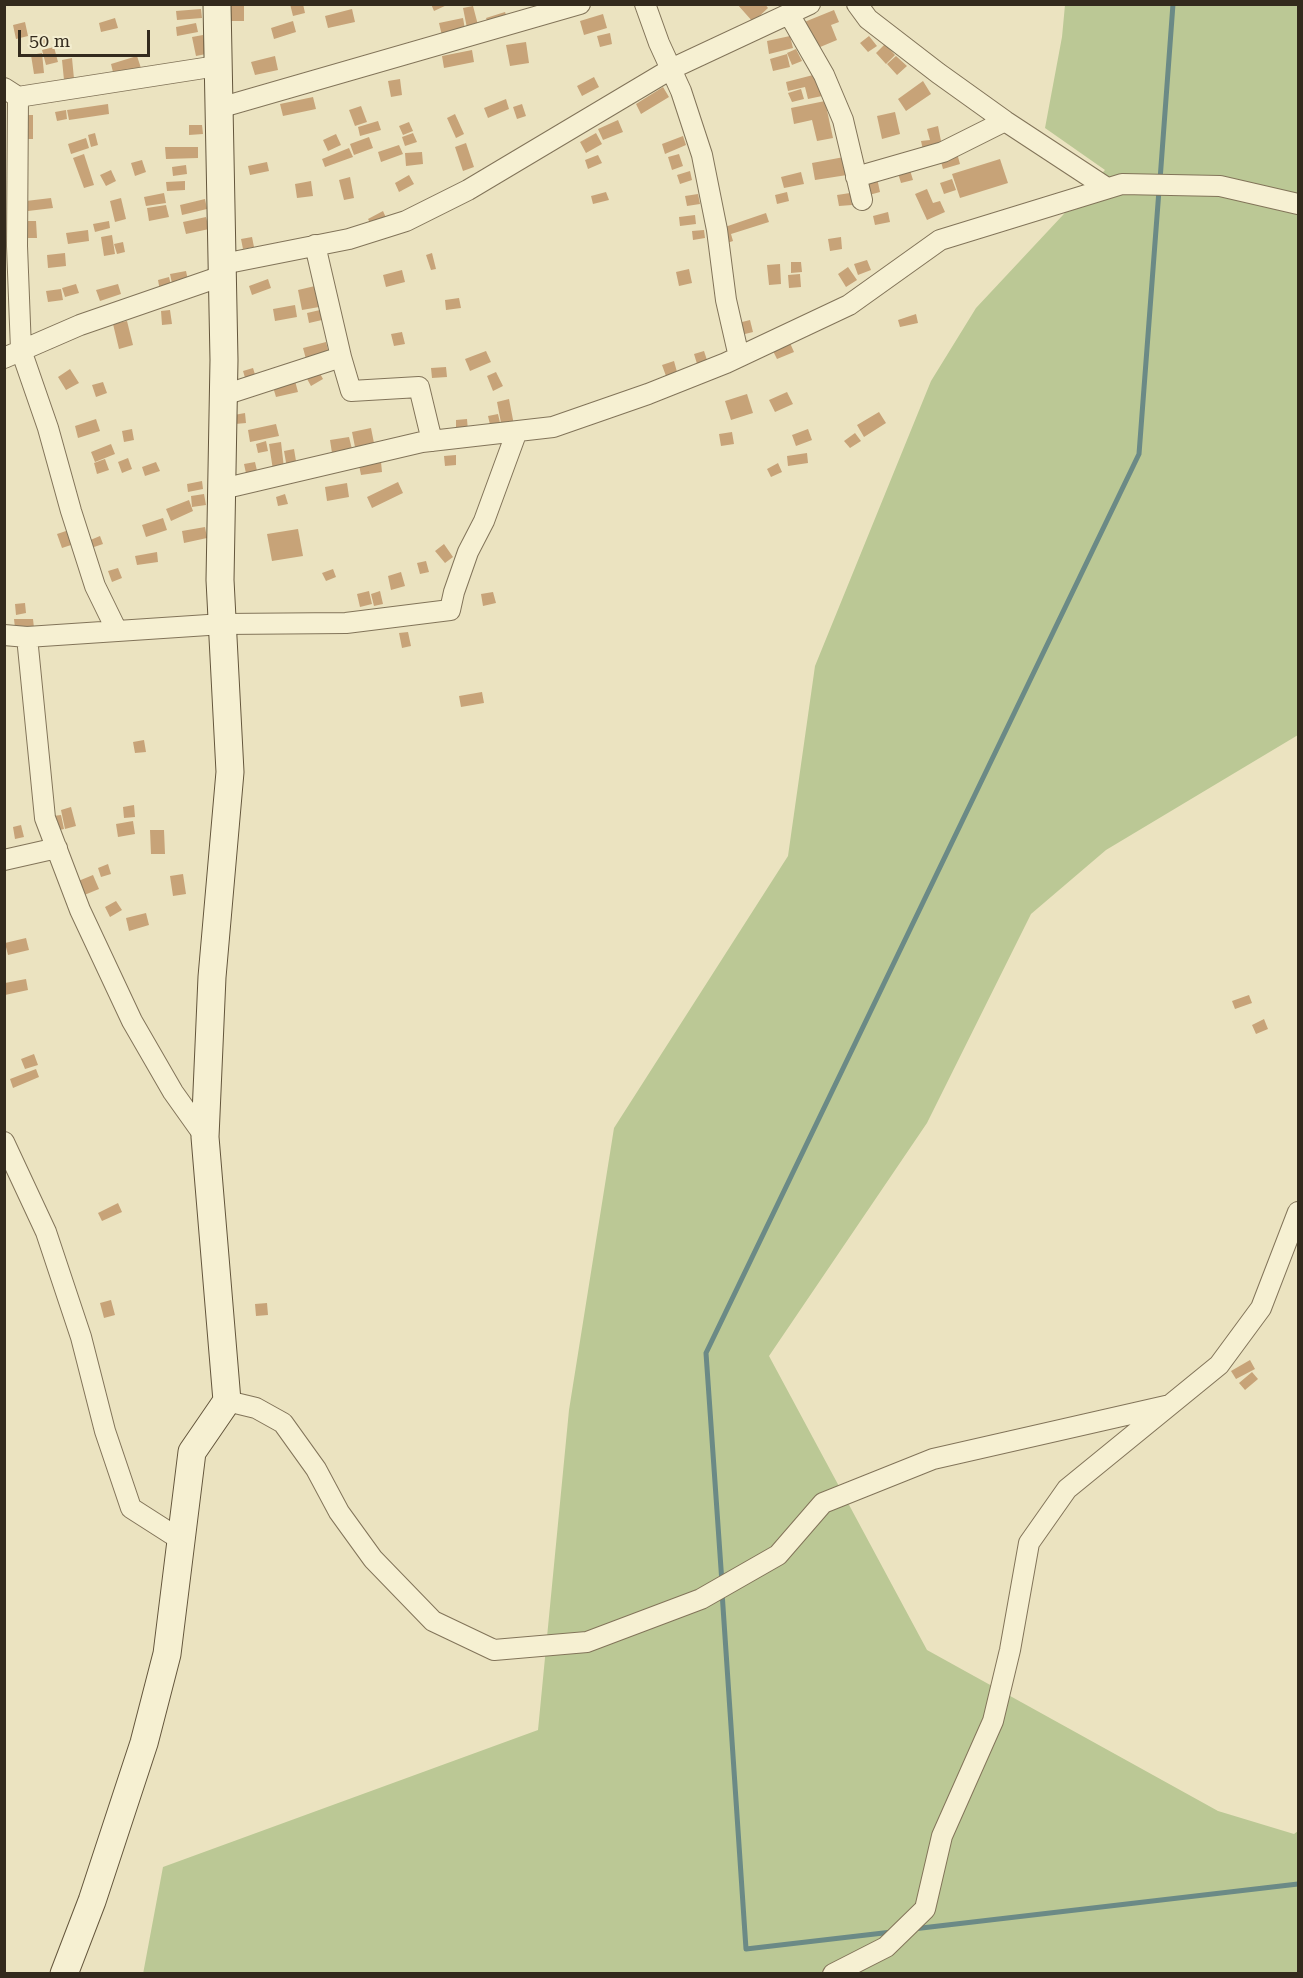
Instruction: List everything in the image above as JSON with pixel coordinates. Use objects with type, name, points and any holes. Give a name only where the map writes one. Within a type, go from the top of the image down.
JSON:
[{"type":"street","points":[[64,1974],[92,1901],[144,1743],[167,1654],[192,1452],[227,1401],[205,1137],[212,977],[230,772],[220,580],[224,395],[217,4]]},
{"type":"street","points":[[219,108],[520,13],[580,4]]},
{"type":"street","points":[[645,4],[681,91],[702,155],[717,231],[726,300],[739,357]]},
{"type":"street","points":[[857,4],[868,19],[1005,122],[1107,188]]},
{"type":"street","points":[[13,354],[80,325],[222,276],[228,263],[349,239],[406,221],[468,190],[671,69],[803,7],[824,75],[843,120],[862,200]]},
{"type":"street","points":[[117,631],[95,586],[48,428],[13,354],[17,246],[11,92],[218,66]]},
{"type":"street","points":[[856,177],[943,152],[1005,122]]},
{"type":"street","points":[[222,489],[432,441],[553,428],[648,394],[739,357],[849,305],[940,240],[1122,184],[1220,186],[1299,204]]},
{"type":"street","points":[[315,245],[351,391],[419,387],[432,441]]},
{"type":"street","points":[[224,395],[341,357]]},
{"type":"street","points":[[4,635],[27,637],[223,624],[346,624],[450,610],[468,552],[484,520],[517,431]]},
{"type":"street","points":[[27,637],[45,818],[80,910],[132,1021],[173,1092],[205,1137]]},
{"type":"street","points":[[4,860],[57,849]]},
{"type":"street","points":[[4,1142],[46,1232],[81,1337],[105,1431],[131,1508],[181,1540]]},
{"type":"street","points":[[833,1974],[886,1947],[925,1909],[942,1836],[993,1721],[1010,1650],[1029,1543],[1067,1489],[1219,1365],[1261,1308],[1299,1212]]},
{"type":"street","points":[[227,1401],[256,1408],[284,1423],[316,1470],[339,1512],[373,1559],[433,1621],[494,1650],[587,1642],[701,1599],[778,1555],[823,1503],[933,1459],[1170,1405]]},
{"type":"green space","points":[[1065,5],[1298,5],[1298,735],[1106,850],[1031,914],[927,1123],[769,1356],[927,1650],[1218,1811],[1294,1834],[1298,1831],[1298,1973],[143,1974],[163,1867],[538,1730],[569,1410],[614,1128],[788,856],[815,666],[931,381],[976,308],[1105,170],[1045,128],[1062,37]]},
{"type":"building","points":[[231,4],[244,4],[244,21],[231,21]]},
{"type":"building","points":[[290,4],[303,4],[305,13],[293,16]]},
{"type":"building","points":[[431,4],[449,4],[434,11]]},
{"type":"building","points":[[737,4],[765,4],[768,8],[753,22]]},
{"type":"building","points":[[473,6],[478,25],[467,28],[463,8]]},
{"type":"building","points":[[201,9],[202,18],[177,20],[176,11]]},
{"type":"building","points":[[352,9],[355,22],[328,28],[325,16]]},
{"type":"building","points":[[834,10],[839,22],[831,25],[837,40],[813,50],[802,23]]},
{"type":"building","points":[[505,12],[508,20],[489,26],[486,18]]},
{"type":"building","points":[[603,14],[607,28],[584,35],[580,21]]},
{"type":"building","points":[[115,18],[118,28],[101,32],[99,23]]},
{"type":"building","points":[[463,18],[466,35],[443,40],[439,23]]},
{"type":"building","points":[[293,21],[296,32],[274,39],[271,28]]},
{"type":"building","points":[[25,22],[28,36],[16,39],[13,25]]},
{"type":"building","points":[[196,23],[198,32],[177,36],[176,27]]},
{"type":"building","points":[[610,33],[612,44],[600,47],[597,36]]},
{"type":"building","points":[[47,35],[48,44],[36,45],[36,36]]},
{"type":"building","points":[[203,35],[206,54],[196,56],[192,37]]},
{"type":"building","points":[[790,36],[793,48],[769,54],[767,41]]},
{"type":"building","points":[[869,36],[877,46],[868,52],[860,43]]},
{"type":"building","points":[[526,42],[529,63],[510,66],[506,45]]},
{"type":"building","points":[[885,44],[895,55],[886,64],[876,53]]},
{"type":"building","points":[[54,47],[58,62],[46,65],[42,50]]},
{"type":"building","points":[[796,49],[802,61],[792,65],[787,53]]},
{"type":"building","points":[[472,50],[474,62],[444,68],[442,56]]},
{"type":"building","points":[[42,53],[44,73],[34,74],[31,55]]},
{"type":"building","points":[[787,54],[790,67],[773,71],[770,59]]},
{"type":"building","points":[[137,56],[141,68],[114,76],[111,64]]},
{"type":"building","points":[[275,56],[278,70],[255,75],[251,62]]},
{"type":"building","points":[[896,56],[907,66],[897,75],[887,64]]},
{"type":"building","points":[[72,58],[74,79],[64,80],[62,60]]},
{"type":"building","points":[[817,74],[822,96],[808,99],[805,87],[788,91],[786,82]]},
{"type":"building","points":[[594,77],[599,87],[582,96],[577,86]]},
{"type":"building","points":[[400,79],[402,95],[391,97],[388,81]]},
{"type":"building","points":[[923,81],[931,94],[906,111],[898,99]]},
{"type":"building","points":[[663,87],[669,97],[641,114],[636,104]]},
{"type":"building","points":[[801,89],[804,99],[792,102],[788,93]]},
{"type":"building","points":[[313,97],[316,109],[283,116],[280,104]]},
{"type":"building","points":[[506,99],[509,109],[488,118],[484,108]]},
{"type":"building","points":[[825,101],[833,138],[817,141],[812,120],[794,124],[791,108]]},
{"type":"building","points":[[108,104],[109,114],[69,120],[67,110]]},
{"type":"building","points":[[522,104],[526,116],[517,119],[513,107]]},
{"type":"building","points":[[361,106],[367,122],[355,126],[349,110]]},
{"type":"building","points":[[66,110],[67,119],[57,121],[55,112]]},
{"type":"building","points":[[895,112],[900,134],[882,139],[877,116]]},
{"type":"building","points":[[455,114],[464,134],[456,138],[447,118]]},
{"type":"building","points":[[21,115],[33,115],[33,139],[22,139]]},
{"type":"building","points":[[618,120],[623,132],[603,140],[598,129]]},
{"type":"building","points":[[378,121],[381,130],[360,136],[358,127]]},
{"type":"building","points":[[409,122],[413,131],[403,135],[399,126]]},
{"type":"building","points":[[189,125],[202,125],[203,134],[189,135]]},
{"type":"building","points":[[938,126],[942,146],[923,150],[921,141],[930,140],[927,129]]},
{"type":"building","points":[[95,133],[98,145],[91,147],[88,135]]},
{"type":"building","points":[[413,133],[417,142],[405,146],[402,137]]},
{"type":"building","points":[[596,133],[602,144],[586,153],[580,142]]},
{"type":"building","points":[[336,134],[341,145],[328,151],[323,140]]},
{"type":"building","points":[[683,136],[686,145],[665,154],[662,144]]},
{"type":"building","points":[[369,137],[373,148],[354,155],[350,144]]},
{"type":"building","points":[[86,138],[89,148],[71,154],[68,144]]},
{"type":"building","points":[[466,143],[474,167],[463,171],[455,147]]},
{"type":"building","points":[[399,145],[403,154],[381,162],[378,152]]},
{"type":"building","points":[[165,147],[198,147],[198,158],[166,159]]},
{"type":"building","points":[[349,148],[353,157],[325,167],[322,159]]},
{"type":"building","points":[[422,152],[423,164],[406,166],[405,153]]},
{"type":"building","points":[[957,153],[960,164],[943,169],[940,158]]},
{"type":"building","points":[[84,154],[94,185],[84,188],[73,158]]},
{"type":"building","points":[[679,154],[683,166],[672,170],[668,157]]},
{"type":"building","points":[[598,155],[602,163],[588,169],[585,160]]},
{"type":"building","points":[[844,157],[847,175],[815,180],[812,163]]},
{"type":"building","points":[[1000,159],[1008,183],[960,198],[952,174]]},
{"type":"building","points":[[142,160],[146,172],[135,176],[131,163]]},
{"type":"building","points":[[267,162],[269,171],[250,175],[248,166]]},
{"type":"building","points":[[186,165],[187,174],[173,176],[172,167]]},
{"type":"building","points":[[909,167],[913,180],[901,183],[897,170]]},
{"type":"building","points":[[111,170],[116,181],[106,186],[100,175]]},
{"type":"building","points":[[690,171],[692,180],[680,184],[677,175]]},
{"type":"building","points":[[801,172],[804,184],[784,188],[781,177]]},
{"type":"building","points":[[409,175],[414,184],[399,192],[395,183]]},
{"type":"building","points":[[350,177],[354,198],[344,200],[339,180]]},
{"type":"building","points":[[877,178],[880,192],[869,195],[865,182]]},
{"type":"building","points":[[952,179],[956,190],[944,194],[940,183]]},
{"type":"building","points":[[185,181],[185,190],[167,191],[166,182]]},
{"type":"building","points":[[311,181],[313,196],[297,198],[295,184]]},
{"type":"building","points":[[927,189],[933,203],[940,201],[945,212],[927,220],[915,194]]},
{"type":"building","points":[[606,192],[609,200],[593,204],[591,196]]},
{"type":"building","points":[[787,192],[789,201],[777,204],[775,195]]},
{"type":"building","points":[[164,193],[166,203],[146,206],[144,197]]},
{"type":"building","points":[[850,193],[852,205],[839,206],[837,195]]},
{"type":"building","points":[[698,194],[700,204],[687,206],[685,196]]},
{"type":"building","points":[[51,198],[53,208],[28,211],[26,201]]},
{"type":"building","points":[[121,198],[126,219],[115,222],[110,201]]},
{"type":"building","points":[[205,199],[207,209],[182,215],[180,205]]},
{"type":"building","points":[[166,205],[169,217],[149,221],[147,208]]},
{"type":"building","points":[[383,211],[388,222],[374,230],[368,219]]},
{"type":"building","points":[[888,212],[890,222],[875,225],[873,216]]},
{"type":"building","points":[[766,213],[769,222],[731,234],[733,241],[724,244],[719,229]]},
{"type":"building","points":[[695,215],[696,224],[680,226],[679,217]]},
{"type":"building","points":[[206,217],[209,229],[186,234],[183,222]]},
{"type":"building","points":[[27,221],[36,221],[37,238],[28,238]]},
{"type":"building","points":[[109,221],[110,228],[95,232],[93,224]]},
{"type":"building","points":[[88,230],[89,241],[68,244],[66,233]]},
{"type":"building","points":[[704,230],[705,238],[693,240],[692,231]]},
{"type":"building","points":[[112,235],[115,254],[104,256],[101,237]]},
{"type":"building","points":[[252,237],[254,247],[243,249],[241,239]]},
{"type":"building","points":[[841,237],[842,249],[830,251],[828,239]]},
{"type":"building","points":[[123,242],[125,252],[117,254],[114,244]]},
{"type":"building","points":[[65,253],[66,266],[48,268],[47,255]]},
{"type":"building","points":[[432,253],[436,269],[431,270],[426,255]]},
{"type":"building","points":[[867,260],[871,270],[858,275],[854,264]]},
{"type":"building","points":[[791,262],[801,262],[802,272],[791,273]]},
{"type":"building","points":[[780,264],[781,284],[769,285],[767,265]]},
{"type":"building","points":[[848,267],[857,280],[846,287],[838,274]]},
{"type":"building","points":[[689,269],[692,283],[679,286],[676,272]]},
{"type":"building","points":[[402,270],[405,282],[386,287],[383,275]]},
{"type":"building","points":[[186,271],[189,285],[173,288],[170,274]]},
{"type":"building","points":[[800,274],[801,287],[789,288],[788,275]]},
{"type":"building","points":[[169,277],[172,289],[160,291],[158,280]]},
{"type":"building","points":[[268,279],[271,288],[252,295],[249,286]]},
{"type":"building","points":[[76,284],[79,293],[65,297],[62,288]]},
{"type":"building","points":[[118,284],[121,294],[100,301],[96,290]]},
{"type":"building","points":[[315,286],[319,307],[302,310],[298,290]]},
{"type":"building","points":[[61,289],[63,300],[48,302],[46,291]]},
{"type":"building","points":[[459,298],[461,308],[446,310],[445,300]]},
{"type":"building","points":[[295,305],[297,317],[275,321],[273,309]]},
{"type":"building","points":[[170,310],[172,324],[162,325],[161,311]]},
{"type":"building","points":[[320,310],[322,320],[309,323],[307,313]]},
{"type":"building","points":[[916,314],[918,323],[900,327],[898,320]]},
{"type":"building","points":[[750,320],[753,332],[741,335],[738,323]]},
{"type":"building","points":[[127,321],[133,345],[119,349],[113,324]]},
{"type":"building","points":[[402,332],[405,344],[394,346],[391,334]]},
{"type":"building","points":[[326,342],[329,354],[306,359],[303,348]]},
{"type":"building","points":[[790,343],[794,352],[777,359],[773,351]]},
{"type":"building","points":[[486,351],[491,362],[470,371],[465,359]]},
{"type":"building","points":[[704,351],[708,363],[698,367],[694,354]]},
{"type":"building","points":[[674,361],[677,372],[666,376],[662,365]]},
{"type":"building","points":[[446,367],[447,377],[432,378],[431,368]]},
{"type":"building","points":[[253,368],[257,381],[247,384],[243,371]]},
{"type":"building","points":[[70,369],[79,383],[66,390],[58,377]]},
{"type":"building","points":[[318,370],[323,379],[311,386],[306,377]]},
{"type":"building","points":[[496,372],[503,386],[493,391],[487,376]]},
{"type":"building","points":[[295,381],[298,392],[276,397],[273,387]]},
{"type":"building","points":[[103,382],[107,393],[96,397],[92,385]]},
{"type":"building","points":[[787,392],[793,404],[775,412],[769,400]]},
{"type":"building","points":[[747,394],[753,413],[731,420],[725,401]]},
{"type":"building","points":[[509,399],[514,425],[502,428],[497,402]]},
{"type":"building","points":[[879,412],[886,423],[864,437],[857,425]]},
{"type":"building","points":[[245,413],[246,423],[235,424],[234,415]]},
{"type":"building","points":[[498,414],[501,427],[491,429],[488,416]]},
{"type":"building","points":[[96,419],[100,431],[78,438],[75,426]]},
{"type":"building","points":[[467,419],[468,431],[456,431],[456,420]]},
{"type":"building","points":[[276,424],[279,436],[250,442],[248,430]]},
{"type":"building","points":[[371,428],[374,443],[355,447],[352,432]]},
{"type":"building","points":[[132,429],[134,440],[124,442],[122,431]]},
{"type":"building","points":[[808,429],[812,440],[796,446],[792,435]]},
{"type":"building","points":[[732,432],[734,444],[721,446],[719,434]]},
{"type":"building","points":[[855,433],[861,441],[850,448],[844,441]]},
{"type":"building","points":[[349,437],[352,449],[332,453],[330,440]]},
{"type":"building","points":[[266,441],[268,451],[258,453],[256,444]]},
{"type":"building","points":[[281,442],[284,468],[273,470],[269,444]]},
{"type":"building","points":[[111,444],[115,454],[95,462],[91,452]]},
{"type":"building","points":[[294,449],[297,467],[287,468],[284,451]]},
{"type":"building","points":[[807,453],[808,463],[788,466],[787,456]]},
{"type":"building","points":[[456,455],[456,465],[445,466],[444,456]]},
{"type":"building","points":[[128,458],[132,469],[122,473],[118,462]]},
{"type":"building","points":[[105,459],[109,470],[97,474],[94,463]]},
{"type":"building","points":[[156,462],[160,471],[145,476],[142,467]]},
{"type":"building","points":[[255,462],[258,475],[247,478],[244,464]]},
{"type":"building","points":[[381,462],[382,472],[361,475],[359,465]]},
{"type":"building","points":[[778,463],[782,472],[771,477],[767,469]]},
{"type":"building","points":[[202,481],[203,489],[188,492],[187,484]]},
{"type":"building","points":[[398,482],[403,493],[372,508],[367,497]]},
{"type":"building","points":[[347,483],[349,497],[327,501],[325,487]]},
{"type":"building","points":[[204,494],[206,505],[192,507],[191,496]]},
{"type":"building","points":[[285,494],[288,504],[278,506],[276,497]]},
{"type":"building","points":[[189,500],[193,511],[171,521],[166,509]]},
{"type":"building","points":[[163,518],[167,530],[146,537],[142,525]]},
{"type":"building","points":[[205,527],[207,538],[184,543],[182,531]]},
{"type":"building","points":[[298,529],[303,556],[272,561],[267,534]]},
{"type":"building","points":[[69,530],[74,544],[62,548],[57,534]]},
{"type":"building","points":[[100,536],[103,544],[91,548],[88,541]]},
{"type":"building","points":[[444,544],[453,557],[445,563],[435,551]]},
{"type":"building","points":[[157,552],[158,562],[137,565],[135,556]]},
{"type":"building","points":[[426,561],[429,572],[420,574],[417,563]]},
{"type":"building","points":[[118,568],[122,578],[112,582],[108,571]]},
{"type":"building","points":[[333,569],[336,577],[326,581],[322,573]]},
{"type":"building","points":[[401,572],[405,586],[391,590],[388,576]]},
{"type":"building","points":[[369,591],[372,604],[360,607],[357,594]]},
{"type":"building","points":[[380,591],[383,604],[374,606],[371,594]]},
{"type":"building","points":[[493,592],[496,603],[483,606],[481,594]]},
{"type":"building","points":[[25,603],[26,613],[16,615],[15,604]]},
{"type":"building","points":[[14,619],[33,619],[34,628],[15,628]]},
{"type":"building","points":[[408,632],[411,646],[402,648],[399,633]]},
{"type":"building","points":[[482,692],[484,703],[461,707],[459,696]]},
{"type":"building","points":[[144,740],[146,752],[135,753],[133,742]]},
{"type":"building","points":[[134,805],[135,817],[124,818],[123,807]]},
{"type":"building","points":[[71,807],[76,826],[65,829],[61,810]]},
{"type":"building","points":[[61,815],[64,829],[55,831],[53,816]]},
{"type":"building","points":[[133,821],[135,834],[118,837],[116,824]]},
{"type":"building","points":[[21,825],[24,837],[15,839],[13,827]]},
{"type":"building","points":[[150,830],[164,830],[165,854],[151,854]]},
{"type":"building","points":[[108,864],[111,874],[101,877],[98,868]]},
{"type":"building","points":[[183,874],[186,894],[173,896],[170,876]]},
{"type":"building","points":[[93,875],[99,889],[77,898],[71,884]]},
{"type":"building","points":[[116,901],[122,910],[110,917],[105,907]]},
{"type":"building","points":[[146,913],[149,925],[129,931],[126,918]]},
{"type":"building","points":[[26,938],[29,950],[8,955],[5,943]]},
{"type":"building","points":[[26,979],[28,990],[5,995],[5,983]]},
{"type":"building","points":[[1249,995],[1252,1003],[1235,1009],[1232,1001]]},
{"type":"building","points":[[1264,1019],[1268,1029],[1256,1034],[1252,1025]]},
{"type":"building","points":[[34,1054],[38,1065],[25,1069],[21,1059]]},
{"type":"building","points":[[36,1069],[39,1077],[13,1088],[10,1079]]},
{"type":"building","points":[[118,1203],[122,1212],[102,1221],[98,1213]]},
{"type":"building","points":[[111,1300],[115,1315],[104,1318],[100,1303]]},
{"type":"building","points":[[267,1303],[268,1315],[256,1316],[255,1304]]},
{"type":"building","points":[[1250,1360],[1255,1369],[1236,1379],[1231,1371]]},
{"type":"building","points":[[1252,1372],[1258,1379],[1245,1390],[1239,1383]]},
{"type":"waterway","points":[[1160,180],[1173,4]]},
{"type":"waterway","points":[[722,1583],[706,1353],[1139,454],[1159,190]]},
{"type":"waterway","points":[[722,1592],[746,1949],[892,1932]]},
{"type":"waterway","points":[[913,1929],[1298,1884]]}]
